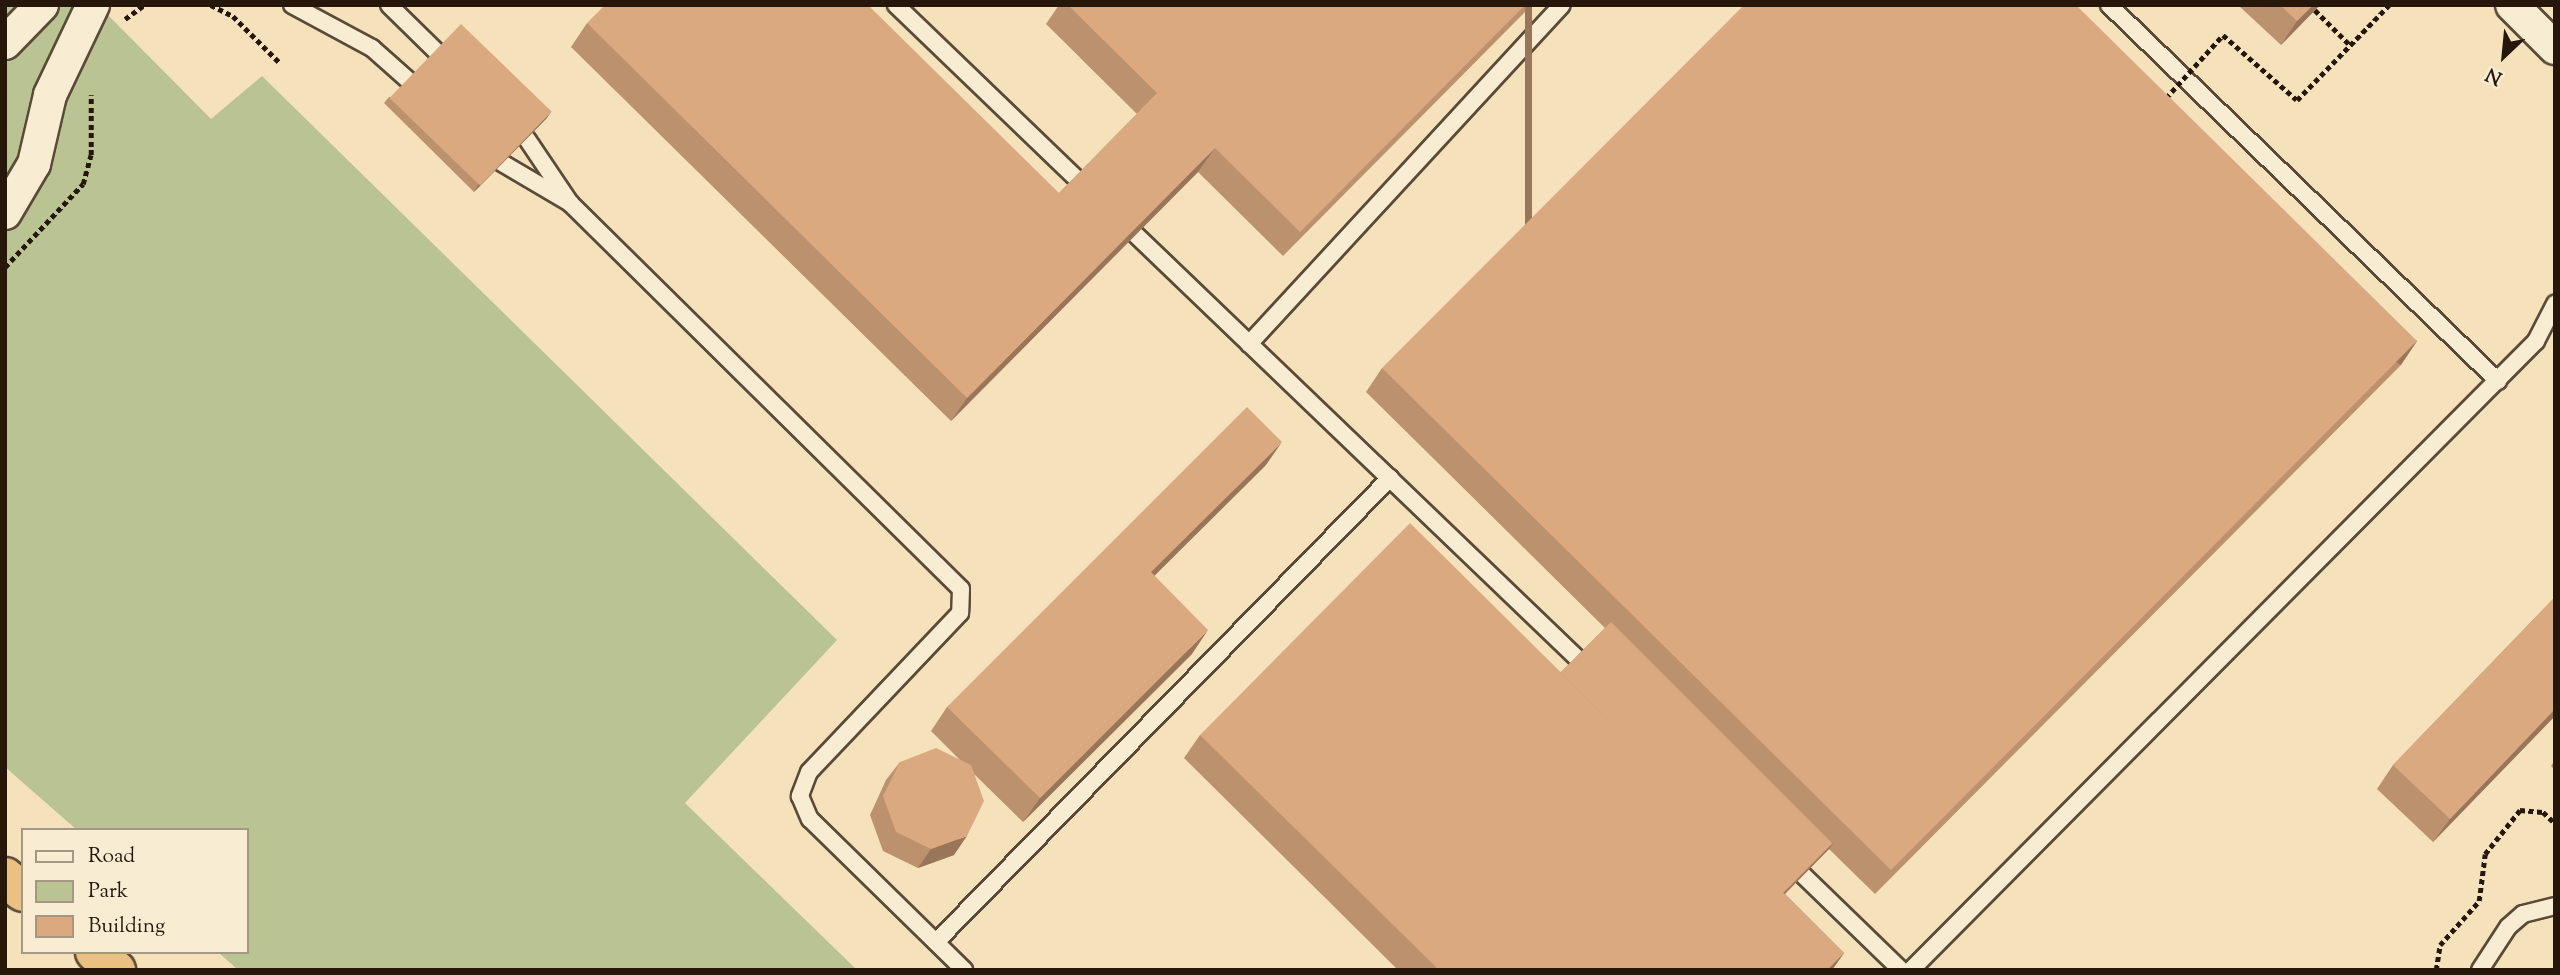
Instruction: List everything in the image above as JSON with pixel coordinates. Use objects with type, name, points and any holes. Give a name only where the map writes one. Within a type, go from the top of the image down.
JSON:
[{"type":"highway","points":[[5,877],[21,890]]},
{"type":"highway","points":[[97,954],[116,970]]},
{"type":"street","points":[[5,43],[42,5]]},
{"type":"street","points":[[5,213],[34,164],[50,95],[93,5]]},
{"type":"street","points":[[2512,5],[2555,48]]},
{"type":"lane","points":[[292,5],[372,48],[407,79]]},
{"type":"lane","points":[[388,5],[436,51]]},
{"type":"lane","points":[[896,5],[1078,180]]},
{"type":"lane","points":[[1250,344],[1562,5]]},
{"type":"lane","points":[[2109,5],[2498,381]]},
{"type":"lane","points":[[527,139],[570,203],[961,589],[965,606],[955,620],[801,786],[810,819],[964,970]]},
{"type":"lane","points":[[502,163],[570,203]]},
{"type":"lane","points":[[1136,235],[1577,658]]},
{"type":"lane","points":[[1911,970],[2498,381],[2536,341],[2555,304]]},
{"type":"lane","points":[[936,942],[1390,478]]},
{"type":"lane","points":[[1803,875],[1901,970]]},
{"type":"lane","points":[[2480,970],[2515,920],[2555,906]]},
{"type":"path","points":[[117,28],[144,5]]},
{"type":"path","points":[[211,5],[233,16],[279,62]]},
{"type":"path","points":[[2158,107],[2223,35],[2297,100],[2389,5]]},
{"type":"path","points":[[2315,10],[2350,45]]},
{"type":"path","points":[[5,267],[83,184],[91,155],[92,82]]},
{"type":"path","points":[[2436,970],[2440,945],[2479,901],[2486,854],[2520,810],[2543,812],[2555,823]]},
{"type":"green space","points":[[5,5],[98,5],[211,119],[262,76],[837,640],[685,803],[857,970],[238,970],[220,954],[248,954],[248,828],[75,828],[5,767]]},
{"type":"building","points":[[605,5],[868,5],[1059,193],[1157,93],[1068,5],[1525,5],[1300,232],[1215,148],[967,398],[587,23]]},
{"type":"building","points":[[1744,5],[2076,5],[2417,341],[1891,870],[1382,368]]},
{"type":"building","points":[[2280,5],[2313,5],[2297,21]]},
{"type":"building","points":[[461,24],[552,112],[480,186],[389,98]]},
{"type":"building","points":[[1247,407],[1282,442],[1151,572],[1208,630],[1040,798],[947,707]]},
{"type":"building","points":[[1410,523],[1844,953],[1827,970],[1439,970],[1200,735]]},
{"type":"building","points":[[2555,597],[2555,709],[2450,819],[2393,765]]},
{"type":"building","points":[[1611,622],[1832,843],[1782,894],[1561,672]]},
{"type":"building","points":[[936,748],[971,765],[984,801],[967,836],[931,849],[896,832],[883,796],[900,762]]}]
